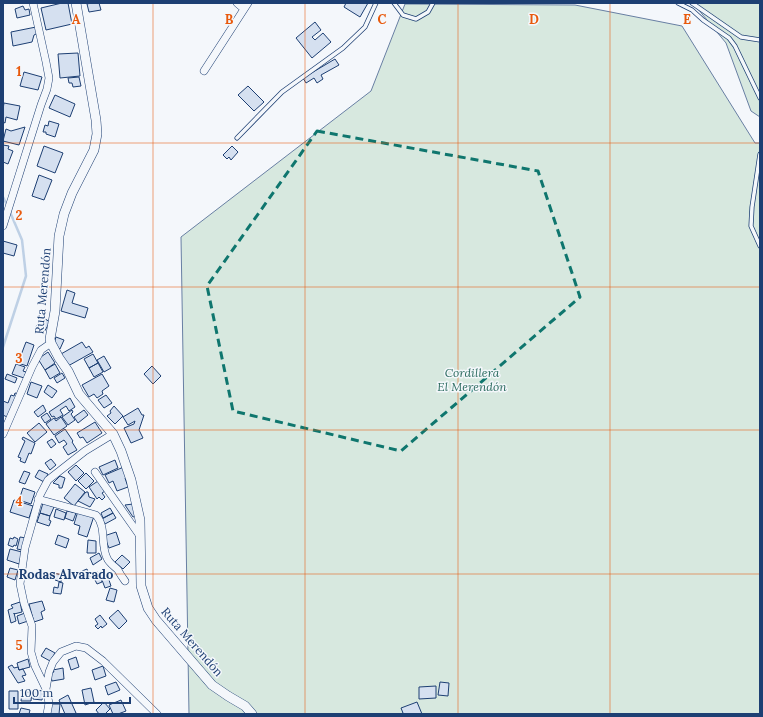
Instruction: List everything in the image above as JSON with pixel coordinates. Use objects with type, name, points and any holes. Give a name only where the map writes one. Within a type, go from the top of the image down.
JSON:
[{"type":"street","points":[[3,226],[47,89],[49,78],[33,3]]},
{"type":"street","name":"Ruta Merendón","points":[[76,3],[96,120],[97,134],[94,150],[72,193],[64,214],[59,236],[55,311],[51,343],[68,371],[79,394],[113,434],[121,451],[131,480],[140,520],[141,586],[148,608],[156,620],[212,684],[245,706],[252,714]]},
{"type":"street","points":[[204,71],[246,6],[237,3]]},
{"type":"street","points":[[3,434],[32,367],[41,350],[51,343]]},
{"type":"street","points":[[47,714],[49,703],[46,689],[35,666],[31,652],[32,626],[24,603],[20,584],[26,548],[38,499],[48,480],[85,451],[113,434]]},
{"type":"street","points":[[95,472],[140,536]]},
{"type":"street","points":[[38,499],[96,516],[100,520],[102,526],[104,548],[107,560],[125,581]]},
{"type":"street","points":[[46,689],[53,662],[61,652],[76,646],[86,648],[103,661],[157,714]]},
{"type":"lane","points":[[236,138],[282,92],[343,48],[365,27],[376,3]]},
{"type":"lane","points":[[394,3],[403,15],[416,19],[428,12],[433,3]]},
{"type":"lane","points":[[678,3],[692,10],[728,38],[735,46],[760,98]]},
{"type":"lane","points":[[692,3],[741,37],[760,40]]},
{"type":"lane","points":[[760,154],[752,206],[751,226],[760,246]]},
{"type":"highlighted area","points":[[317,131],[538,171],[580,297],[401,451],[233,411],[207,286]]},
{"type":"green space","points":[[693,3],[760,3],[760,117],[751,111],[726,43]]},
{"type":"green space","name":"Cordillera El Merendón","points":[[405,4],[575,5],[682,26],[755,143],[760,143],[760,714],[189,714],[181,237],[371,91]]},
{"type":"building","points":[[68,3],[72,24],[46,30],[41,8]]},
{"type":"building","points":[[99,3],[101,10],[89,12],[87,4]]},
{"type":"building","points":[[346,3],[368,3],[360,17],[344,7]]},
{"type":"building","points":[[23,6],[25,10],[29,9],[30,15],[17,18],[15,9]]},
{"type":"building","points":[[315,22],[321,30],[312,37],[315,40],[323,33],[331,42],[312,58],[296,38]]},
{"type":"building","points":[[36,27],[38,33],[34,35],[32,42],[13,46],[11,32]]},
{"type":"building","points":[[78,53],[80,76],[60,78],[58,54]]},
{"type":"building","points":[[335,59],[339,65],[321,75],[323,79],[317,83],[314,78],[306,83],[303,78]]},
{"type":"building","points":[[24,72],[42,77],[38,90],[20,86]]},
{"type":"building","points":[[79,77],[81,86],[73,87],[72,83],[69,83],[68,78]]},
{"type":"building","points":[[248,86],[264,102],[254,111],[238,95]]},
{"type":"building","points":[[55,95],[75,104],[70,117],[49,108]]},
{"type":"building","points":[[4,103],[20,106],[17,120],[6,117],[5,123],[3,122]]},
{"type":"building","points":[[49,121],[59,124],[55,137],[43,132],[45,125],[48,126]]},
{"type":"building","points":[[25,127],[19,145],[3,141],[6,129],[11,131]]},
{"type":"building","points":[[3,145],[9,146],[8,149],[13,151],[8,164],[3,162]]},
{"type":"building","points":[[44,146],[63,153],[55,173],[37,166]]},
{"type":"building","points":[[232,146],[238,152],[231,160],[229,157],[227,159],[223,155]]},
{"type":"building","points":[[39,175],[52,180],[44,200],[32,196]]},
{"type":"building","points":[[3,241],[17,245],[14,256],[3,253]]},
{"type":"building","points":[[67,290],[75,293],[72,303],[88,308],[85,318],[61,311]]},
{"type":"building","points":[[42,317],[50,322],[44,332],[36,327]]},
{"type":"building","points":[[56,337],[64,340],[60,349],[53,346]]},
{"type":"building","points":[[26,342],[34,345],[27,366],[18,363]]},
{"type":"building","points":[[82,342],[86,348],[89,346],[93,352],[68,366],[61,354]]},
{"type":"building","points":[[48,352],[55,363],[45,370],[38,359]]},
{"type":"building","points":[[93,354],[98,363],[89,368],[84,359]]},
{"type":"building","points":[[104,356],[111,368],[104,372],[97,360]]},
{"type":"building","points":[[98,363],[103,372],[94,377],[89,368]]},
{"type":"building","points":[[16,364],[25,367],[23,371],[26,372],[24,378],[12,374]]},
{"type":"building","points":[[55,364],[60,373],[50,379],[45,370]]},
{"type":"building","points":[[152,366],[161,376],[153,384],[144,374]]},
{"type":"building","points":[[62,373],[65,378],[57,383],[54,378]]},
{"type":"building","points":[[7,374],[17,378],[15,383],[5,379]]},
{"type":"building","points":[[102,374],[109,386],[102,391],[103,394],[97,398],[94,394],[89,397],[82,385]]},
{"type":"building","points":[[31,382],[42,386],[37,398],[27,394]]},
{"type":"building","points":[[48,385],[57,391],[52,398],[44,392]]},
{"type":"building","points":[[15,393],[19,394],[12,413],[9,412],[7,417],[3,415],[3,401],[8,403],[11,395],[14,396]]},
{"type":"building","points":[[106,395],[112,403],[104,408],[98,400]]},
{"type":"building","points":[[70,398],[75,407],[69,411],[66,406],[60,410],[63,415],[56,419],[54,416],[52,417],[49,412]]},
{"type":"building","points":[[43,405],[46,411],[38,417],[34,412]]},
{"type":"building","points":[[114,406],[123,416],[115,424],[107,416],[111,413],[110,411]]},
{"type":"building","points":[[138,408],[142,415],[144,415],[139,430],[143,438],[131,443],[124,428],[134,424],[135,421],[128,425],[123,417]]},
{"type":"building","points":[[72,410],[73,412],[71,414],[75,420],[68,425],[62,417]]},
{"type":"building","points":[[84,410],[88,415],[78,423],[74,417]]},
{"type":"building","points":[[47,413],[51,419],[45,423],[41,417]]},
{"type":"building","points":[[61,417],[67,426],[54,435],[46,424],[54,418],[56,421]]},
{"type":"building","points":[[95,422],[102,433],[87,443],[83,437],[80,438],[77,433]]},
{"type":"building","points":[[39,423],[47,432],[35,442],[27,433]]},
{"type":"building","points":[[65,429],[77,450],[68,455],[63,447],[67,444],[64,440],[59,443],[55,436]]},
{"type":"building","points":[[23,437],[35,443],[31,454],[29,453],[25,463],[20,461],[21,458],[18,457],[25,441],[22,439]]},
{"type":"building","points":[[52,439],[56,444],[51,448],[47,442]]},
{"type":"building","points":[[51,459],[56,465],[50,470],[45,463]]},
{"type":"building","points":[[115,460],[118,468],[103,475],[99,467]]},
{"type":"building","points":[[76,465],[84,473],[76,481],[68,472]]},
{"type":"building","points":[[126,466],[130,477],[125,478],[128,487],[117,491],[113,481],[109,483],[105,475]]},
{"type":"building","points":[[39,470],[48,474],[44,482],[35,477]]},
{"type":"building","points":[[24,471],[30,473],[25,484],[19,482]]},
{"type":"building","points":[[86,473],[94,481],[86,489],[78,481]]},
{"type":"building","points":[[60,476],[65,478],[62,488],[59,488],[59,485],[53,483]]},
{"type":"building","points":[[98,481],[105,491],[102,493],[105,497],[102,500],[99,497],[97,499],[89,487]]},
{"type":"building","points":[[75,484],[85,492],[74,506],[64,498]]},
{"type":"building","points":[[23,488],[35,492],[31,504],[19,500]]},
{"type":"building","points":[[86,492],[88,492],[89,497],[95,499],[90,507],[78,501]]},
{"type":"building","points":[[14,500],[33,506],[29,518],[10,512]]},
{"type":"building","points":[[43,503],[54,507],[50,516],[40,513]]},
{"type":"building","points":[[133,504],[136,516],[133,517],[125,505]]},
{"type":"building","points":[[110,508],[113,513],[103,518],[101,513]]},
{"type":"building","points":[[56,509],[66,513],[64,520],[54,517]]},
{"type":"building","points":[[67,511],[76,513],[73,521],[65,518]]},
{"type":"building","points":[[78,511],[94,516],[87,537],[78,534],[80,526],[74,524]]},
{"type":"building","points":[[40,513],[50,516],[49,520],[51,521],[49,526],[37,522]]},
{"type":"building","points":[[113,513],[116,518],[105,524],[102,519]]},
{"type":"building","points":[[116,532],[120,544],[109,548],[104,536]]},
{"type":"building","points":[[58,535],[69,539],[66,548],[55,544]]},
{"type":"building","points":[[14,537],[18,539],[16,546],[14,545],[13,547],[8,545],[10,538],[13,539]]},
{"type":"building","points":[[20,537],[26,538],[22,550],[17,549]]},
{"type":"building","points":[[88,540],[96,541],[96,553],[87,553]]},
{"type":"building","points":[[10,549],[22,552],[19,564],[7,560]]},
{"type":"building","points":[[99,553],[102,559],[93,565],[90,558]]},
{"type":"building","points":[[122,555],[130,562],[123,569],[115,562]]},
{"type":"building","points":[[10,568],[18,570],[15,580],[7,577]]},
{"type":"building","points":[[87,569],[90,577],[84,579],[82,571]]},
{"type":"building","points":[[98,572],[99,576],[106,573],[107,577],[101,579],[102,582],[97,584],[92,574]]},
{"type":"building","points":[[54,573],[62,575],[61,582],[52,578]]},
{"type":"building","points":[[108,577],[111,586],[105,588],[102,580]]},
{"type":"building","points":[[59,582],[63,583],[61,594],[53,593],[54,587],[58,588]]},
{"type":"building","points":[[110,588],[117,590],[114,602],[106,600]]},
{"type":"building","points":[[42,601],[45,610],[41,612],[43,619],[34,622],[29,604]]},
{"type":"building","points":[[20,602],[22,612],[14,614],[16,621],[11,623],[8,610],[13,608],[11,605]]},
{"type":"building","points":[[118,610],[127,621],[119,629],[109,618]]},
{"type":"building","points":[[25,613],[28,621],[19,624],[17,616]]},
{"type":"building","points":[[100,615],[107,624],[98,629],[95,626],[98,624],[95,619]]},
{"type":"building","points":[[46,648],[55,653],[50,661],[41,656]]},
{"type":"building","points":[[76,657],[79,667],[71,670],[68,660]]},
{"type":"building","points":[[28,659],[30,667],[19,670],[17,663]]},
{"type":"building","points":[[12,665],[14,668],[18,667],[19,670],[23,669],[26,675],[22,676],[25,681],[18,683],[8,667]]},
{"type":"building","points":[[103,666],[106,676],[95,680],[92,670]]},
{"type":"building","points":[[63,668],[64,679],[52,681],[50,673],[54,672],[53,670]]},
{"type":"building","points":[[116,682],[120,690],[108,695],[105,686]]},
{"type":"building","points":[[440,682],[449,683],[448,696],[438,695]]},
{"type":"building","points":[[436,686],[436,698],[419,699],[419,687]]},
{"type":"building","points":[[91,688],[94,702],[85,705],[82,690]]},
{"type":"building","points":[[34,690],[44,691],[42,700],[33,699]]},
{"type":"building","points":[[9,691],[18,691],[18,709],[9,709]]},
{"type":"building","points":[[22,692],[32,692],[31,701],[21,701]]},
{"type":"building","points":[[68,695],[76,713],[74,714],[65,714],[59,700]]},
{"type":"building","points":[[121,700],[126,711],[113,714],[109,705]]},
{"type":"building","points":[[104,702],[110,709],[105,714],[99,714],[96,710]]},
{"type":"building","points":[[417,702],[422,714],[401,714],[403,713],[401,708]]},
{"type":"building","points":[[51,704],[60,704],[59,714],[50,714]]},
{"type":"building","points":[[21,708],[30,710],[29,714],[19,714]]},
{"type":"waterway","points":[[3,197],[7,205]]},
{"type":"waterway","points":[[3,347],[26,276],[22,240],[10,212]]},
{"type":"district","name":"Rodas Alvarado","points":[[66,574]]}]
